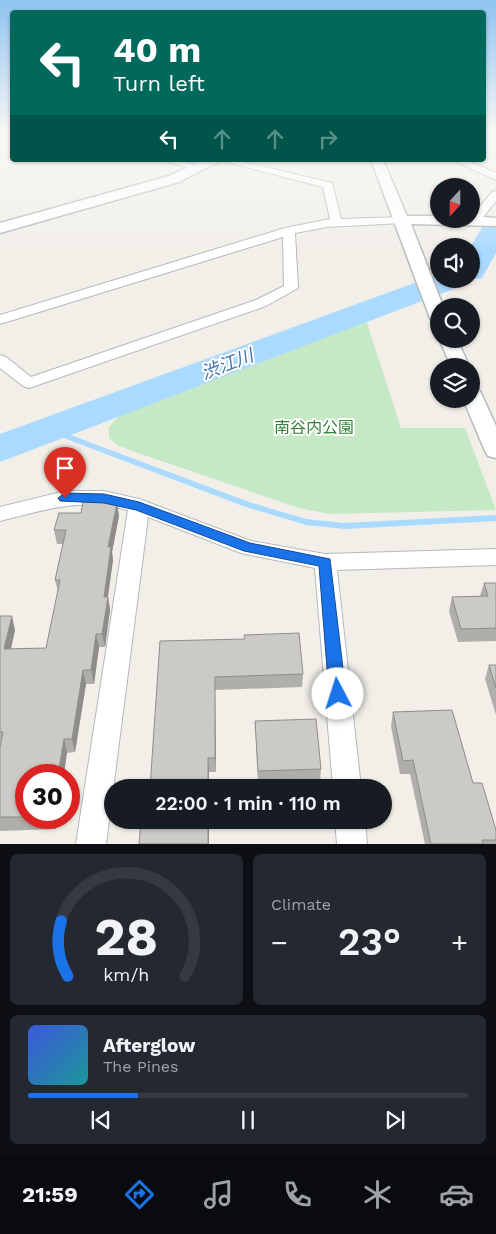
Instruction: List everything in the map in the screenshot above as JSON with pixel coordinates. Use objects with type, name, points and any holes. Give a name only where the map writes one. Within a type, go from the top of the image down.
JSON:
[{"type":"main road","points":[[0,228],[174,179],[189,172]]},
{"type":"street","points":[[273,172],[328,186],[336,222]]},
{"type":"street","points":[[381,172],[402,220],[431,298]]},
{"type":"street","points":[[0,306],[7,317],[289,231],[336,222],[402,220],[486,221],[496,194]]},
{"type":"street","points":[[0,360],[29,383],[261,303],[291,288],[289,231]]},
{"type":"street","points":[[477,408],[496,451]]},
{"type":"street","points":[[0,514],[65,498],[104,498],[139,506],[248,548],[326,562],[496,556]]},
{"type":"street","points":[[91,844],[139,506]]},
{"type":"street","points":[[326,562],[346,779]]},
{"type":"street","points":[[351,829],[352,844]]},
{"type":"green space","name":"南谷内公園","points":[[366,320],[401,428],[465,428],[496,510],[330,514],[299,508],[135,452],[117,445],[109,438],[109,427],[123,411]]},
{"type":"building","points":[[83,502],[117,503],[108,547],[111,547],[104,597],[108,597],[102,634],[96,634],[91,670],[83,670],[72,739],[64,739],[60,764],[15,764],[15,817],[0,817],[0,747],[3,732],[0,732],[0,616],[12,616],[4,649],[46,648],[60,580],[55,580],[66,530],[54,530],[59,513],[81,513]]},
{"type":"building","points":[[484,583],[496,583],[496,628],[461,629],[452,597],[488,596]]},
{"type":"building","points":[[299,633],[303,674],[215,677],[215,758],[208,758],[208,779],[151,779],[160,641],[245,639],[244,635]]},
{"type":"building","points":[[489,665],[496,665],[496,688]]},
{"type":"building","points":[[452,710],[473,783],[482,783],[496,830],[496,840],[482,840],[483,844],[431,844],[413,760],[403,761],[393,712]]},
{"type":"building","points":[[316,719],[321,769],[258,771],[255,721]]},
{"type":"building","points":[[140,829],[208,829],[208,844],[139,844]]},
{"type":"waterway","name":"渋江川","points":[[480,256],[496,227]]},
{"type":"waterway","name":"渋江川","points":[[0,449],[430,288]]},
{"type":"waterway","points":[[50,430],[246,504],[306,522],[345,526],[496,518]]},
{"type":"route","points":[[65,498],[104,498],[139,506],[248,548],[326,562],[338,694]]}]
